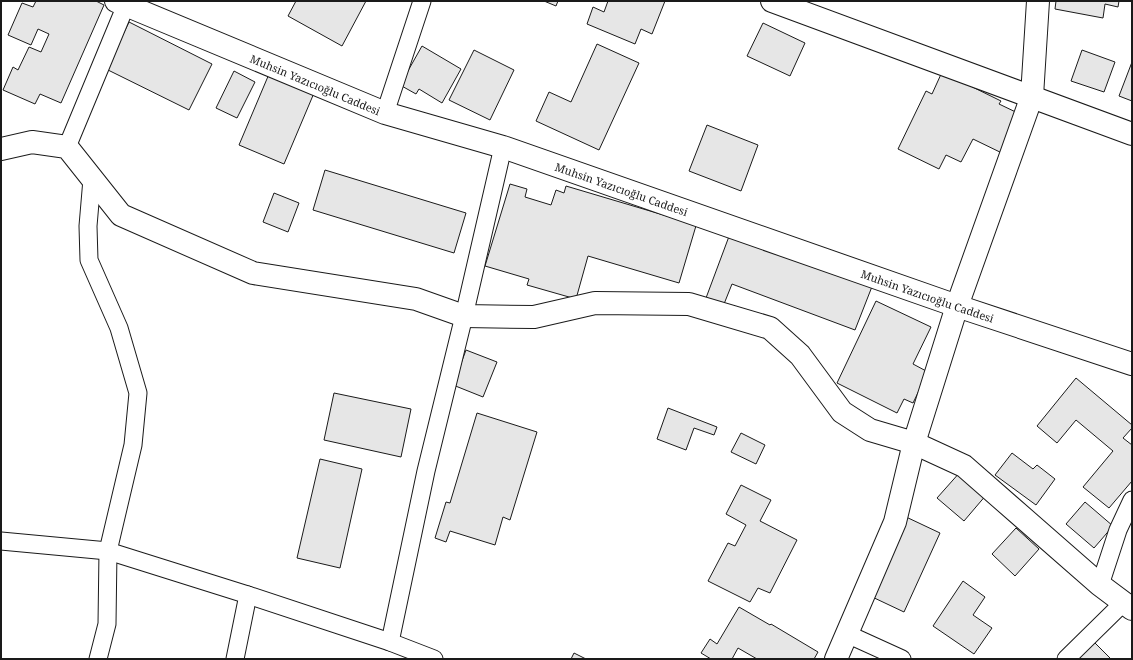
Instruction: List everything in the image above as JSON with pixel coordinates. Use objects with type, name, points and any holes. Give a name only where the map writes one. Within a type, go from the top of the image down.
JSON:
[{"type":"street","points":[[385,113],[422,1]]},
{"type":"street","points":[[772,1],[1132,134]]},
{"type":"street","points":[[836,659],[895,522],[914,443],[957,306],[1032,96],[1038,1]]},
{"type":"street","points":[[67,147],[124,2]]},
{"type":"street","name":"Muhsin Yazıcıoğlu Caddesi","points":[[124,2],[385,113],[503,147],[957,306],[1132,364]]},
{"type":"street","points":[[1,149],[32,142],[67,147],[121,215],[252,273],[416,299],[464,316],[534,317],[595,303],[689,304],[770,328],[800,355],[842,412],[870,430],[914,443],[964,466],[1100,585],[1128,606],[1066,659]]},
{"type":"street","points":[[390,642],[426,471],[503,147]]},
{"type":"street","points":[[92,179],[88,226],[89,260],[119,328],[138,393],[133,445],[108,551],[107,624],[98,659]]},
{"type":"street","points":[[1100,585],[1118,530],[1132,500]]},
{"type":"street","points":[[1,541],[108,551],[390,642],[434,659]]},
{"type":"street","points":[[235,659],[248,595]]},
{"type":"street","points":[[847,634],[902,659]]},
{"type":"building","points":[[36,1],[96,1],[104,5],[61,103],[40,94],[35,104],[3,90],[13,67],[18,70],[29,47],[41,52],[49,34],[38,29],[31,45],[8,35],[22,3],[33,7]]},
{"type":"building","points":[[296,1],[366,1],[342,46],[288,16]]},
{"type":"building","points":[[544,1],[558,1],[556,6]]},
{"type":"building","points":[[608,1],[665,1],[652,34],[641,29],[635,44],[587,24],[593,7],[604,12]]},
{"type":"building","points":[[1056,1],[1119,1],[1118,7],[1105,4],[1103,18],[1055,9]]},
{"type":"building","points":[[129,22],[212,64],[189,110],[106,69]]},
{"type":"building","points":[[763,23],[805,43],[790,76],[747,56]]},
{"type":"building","points":[[597,44],[639,63],[599,150],[536,121],[549,92],[571,102]]},
{"type":"building","points":[[422,46],[461,69],[442,103],[419,89],[416,94],[400,85]]},
{"type":"building","points":[[474,50],[514,70],[490,120],[449,100]]},
{"type":"building","points":[[1082,50],[1115,62],[1104,92],[1071,81]]},
{"type":"building","points":[[1132,62],[1132,101],[1119,96]]},
{"type":"building","points":[[234,71],[255,82],[237,118],[216,108]]},
{"type":"building","points":[[942,72],[1001,101],[999,104],[1024,116],[1006,155],[973,139],[961,162],[946,155],[939,169],[898,149],[926,91],[932,94]]},
{"type":"building","points":[[269,74],[314,93],[284,164],[239,145]]},
{"type":"building","points":[[707,125],[758,145],[741,191],[689,171]]},
{"type":"building","points":[[325,170],[466,213],[454,253],[313,210]]},
{"type":"building","points":[[510,184],[527,189],[525,197],[551,205],[556,190],[564,193],[566,186],[677,219],[698,219],[679,283],[588,256],[576,299],[527,285],[529,279],[485,266]]},
{"type":"building","points":[[274,193],[299,203],[288,232],[263,222]]},
{"type":"building","points":[[731,231],[873,284],[855,330],[732,284],[724,304],[706,298]]},
{"type":"building","points":[[876,301],[931,327],[913,364],[928,372],[913,403],[904,399],[897,413],[837,383]]},
{"type":"building","points":[[466,350],[497,362],[483,397],[453,385]]},
{"type":"building","points":[[1076,378],[1132,425],[1132,428],[1123,438],[1132,445],[1132,481],[1109,508],[1083,487],[1113,451],[1076,420],[1057,443],[1037,426]]},
{"type":"building","points":[[334,393],[411,409],[401,457],[324,440]]},
{"type":"building","points":[[668,408],[717,427],[714,435],[694,428],[686,450],[657,439]]},
{"type":"building","points":[[477,413],[537,432],[510,520],[503,517],[495,545],[450,531],[446,542],[435,538],[446,502],[450,503]]},
{"type":"building","points":[[741,433],[765,445],[756,464],[731,452]]},
{"type":"building","points":[[1012,453],[1033,469],[1037,465],[1055,479],[1036,505],[995,475]]},
{"type":"building","points":[[320,459],[362,469],[340,568],[297,558]]},
{"type":"building","points":[[961,471],[987,494],[964,521],[937,498]]},
{"type":"building","points":[[741,485],[771,500],[760,521],[797,540],[770,593],[758,588],[750,602],[708,581],[728,543],[735,546],[746,525],[726,514]]},
{"type":"building","points":[[1085,502],[1113,526],[1094,548],[1066,524]]},
{"type":"building","points":[[904,516],[940,533],[904,612],[868,595]]},
{"type":"building","points":[[1016,528],[1039,549],[1015,576],[992,554]]},
{"type":"building","points":[[963,581],[985,597],[973,615],[992,628],[974,654],[933,626]]},
{"type":"building","points":[[739,607],[818,652],[814,659],[757,659],[738,648],[732,659],[711,659],[701,653],[710,639],[717,644]]},
{"type":"building","points":[[1094,642],[1111,659],[1077,659]]},
{"type":"building","points":[[574,653],[586,659],[571,659]]}]
